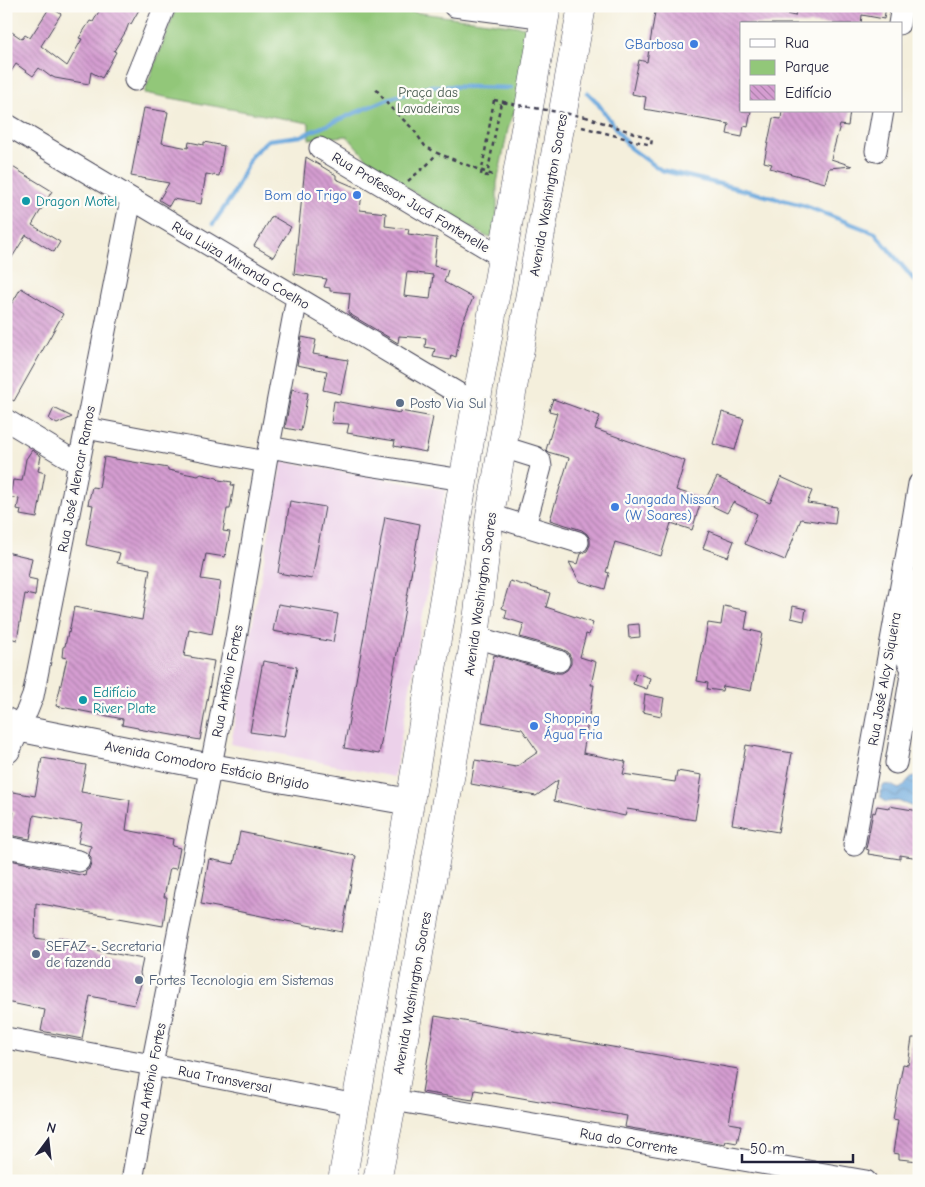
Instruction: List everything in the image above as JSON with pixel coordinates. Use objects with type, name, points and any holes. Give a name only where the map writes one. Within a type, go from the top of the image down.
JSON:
[{"type":"highway","name":"Avenida Washington Soares","points":[[377,1181],[475,637],[490,515],[503,446],[574,119],[582,6]]},
{"type":"highway","points":[[342,1181],[410,802],[476,404],[546,12]]},
{"type":"main road","name":"Avenida Comodoro Estácio Brigido","points":[[9,740],[211,767],[410,802]]},
{"type":"street","points":[[135,80],[165,6]]},
{"type":"street","points":[[454,6],[546,12]]},
{"type":"street","points":[[899,22],[902,6]]},
{"type":"street","points":[[876,150],[883,112]]},
{"type":"street","name":"Rua Luiza Miranda Coelho","points":[[6,124],[476,404]]},
{"type":"street","name":"Rua Professor Jucá Fontenelle","points":[[320,148],[502,257]]},
{"type":"street","name":"Rua José Alencar Ramos","points":[[9,740],[27,711],[32,696],[131,199]]},
{"type":"street","name":"Rua Antônio Fortes","points":[[132,1181],[152,1065],[236,638],[297,298]]},
{"type":"street","points":[[6,420],[79,464]]},
{"type":"street","points":[[86,428],[268,454],[368,465],[463,480]]},
{"type":"street","points":[[503,446],[535,457],[540,461],[541,467],[525,526]]},
{"type":"street","name":"Rua José Alcy Siqueira","points":[[854,845],[919,484]]},
{"type":"street","points":[[490,515],[578,542]]},
{"type":"street","points":[[896,763],[915,673],[906,658],[906,649],[919,580]]},
{"type":"street","points":[[475,637],[559,661]]},
{"type":"street","points":[[6,847],[79,861]]},
{"type":"street","name":"Rua Transversal","points":[[6,1038],[356,1105]]},
{"type":"street","name":"Rua do Corrente","points":[[393,1100],[866,1181]]},
{"type":"path","points":[[376,89],[388,106],[404,119],[425,146],[437,153],[495,176]]},
{"type":"path","points":[[513,103],[494,100],[481,175],[487,176],[501,102],[574,119],[652,140],[650,145],[574,119]]},
{"type":"path","points":[[405,183],[437,153]]},
{"type":"shaded area","points":[[282,461],[445,490],[394,777],[231,744]]},
{"type":"green space","name":"Praça das Lavadeiras","points":[[177,6],[368,6],[525,27],[530,31],[519,98],[508,129],[497,183],[497,225],[492,236],[487,237],[376,169],[347,136],[309,139],[309,123],[144,93]]},
{"type":"water","points":[[914,776],[919,777],[918,805],[913,807],[898,801],[886,802],[881,798],[880,792],[884,785],[890,785],[899,789]]},
{"type":"building","points":[[102,6],[141,6],[131,24],[129,23],[102,78],[91,72],[89,84],[51,77],[39,68],[33,76],[16,64],[6,79],[6,28],[22,39],[25,35],[30,38],[50,7],[61,14],[41,46],[67,66],[82,39],[79,38],[90,21],[93,22]]},
{"type":"building","points":[[656,6],[769,6],[768,10],[795,16],[797,6],[886,6],[884,19],[862,15],[861,22],[740,22],[740,112],[751,112],[748,127],[744,126],[742,137],[727,134],[729,124],[644,109],[646,97],[632,94],[639,60],[647,62]]},
{"type":"building","points":[[144,108],[168,112],[162,143],[188,148],[189,142],[204,145],[204,142],[224,146],[219,176],[206,174],[201,204],[173,199],[169,206],[159,200],[169,183],[131,176]]},
{"type":"building","points":[[782,112],[850,112],[848,126],[840,125],[831,159],[852,166],[829,168],[825,183],[770,168],[772,164],[764,162],[773,118],[781,119]]},
{"type":"building","points":[[306,157],[336,175],[336,179],[362,192],[360,210],[386,213],[385,226],[409,229],[408,234],[437,238],[434,266],[448,270],[444,282],[473,298],[462,324],[456,357],[451,355],[450,360],[433,357],[435,349],[425,347],[426,338],[399,336],[398,343],[348,313],[350,293],[330,291],[330,288],[324,287],[327,279],[294,274]],"holes":[[[407,272],[433,275],[430,299],[404,296]]]},
{"type":"building","name":"Dragon Motel","points":[[6,163],[52,191],[32,225],[60,242],[54,252],[26,235],[6,267]]},
{"type":"building","points":[[272,216],[291,227],[273,257],[254,246]]},
{"type":"building","points":[[21,288],[63,314],[14,401],[6,397],[6,313]]},
{"type":"building","points":[[302,337],[316,340],[313,354],[348,360],[341,394],[323,390],[327,371],[297,365]]},
{"type":"building","points":[[292,389],[308,393],[301,431],[285,428]]},
{"type":"building","points":[[553,399],[600,416],[595,429],[685,461],[676,490],[702,498],[692,530],[671,523],[661,556],[615,542],[606,572],[609,573],[605,589],[579,581],[569,562],[578,564],[581,554],[587,551],[590,539],[587,534],[582,530],[550,520],[569,458],[546,450],[557,413],[549,411]]},
{"type":"building","points":[[334,401],[433,417],[426,452],[394,446],[395,441],[347,433],[349,424],[331,423]]},
{"type":"building","points":[[54,408],[72,417],[57,424],[49,419]]},
{"type":"building","points":[[722,412],[744,419],[735,450],[713,444]]},
{"type":"building","points":[[32,450],[41,456],[38,471],[45,473],[37,518],[20,515],[21,510],[17,509],[19,499],[10,497],[13,480],[22,481],[26,459]]},
{"type":"building","points":[[104,457],[168,468],[168,470],[198,476],[201,474],[232,482],[231,485],[234,485],[230,509],[227,509],[223,531],[230,532],[225,557],[206,554],[201,579],[221,582],[212,634],[189,629],[184,656],[214,661],[200,740],[138,729],[122,725],[123,719],[56,706],[67,658],[62,657],[63,647],[69,633],[74,607],[142,620],[150,569],[117,563],[120,553],[86,545],[93,505],[88,504],[92,487],[99,488]]},
{"type":"building","points":[[717,477],[770,503],[781,477],[812,491],[807,503],[837,507],[835,524],[801,519],[785,560],[745,544],[757,514],[733,502],[727,513],[704,502]]},
{"type":"building","points":[[290,501],[325,507],[312,579],[278,573]]},
{"type":"building","points":[[385,517],[420,524],[379,754],[344,748]]},
{"type":"building","points":[[709,531],[734,541],[728,557],[703,548]]},
{"type":"building","points":[[6,552],[32,558],[28,578],[37,580],[35,596],[25,594],[17,640],[6,637]]},
{"type":"building","points":[[510,581],[550,593],[546,607],[593,623],[589,635],[586,634],[580,657],[596,662],[591,685],[594,685],[583,753],[625,761],[623,774],[675,782],[677,771],[702,775],[695,820],[627,809],[625,816],[554,801],[558,780],[536,796],[471,784],[475,760],[516,767],[538,752],[522,729],[482,722],[494,655],[556,673],[562,673],[567,670],[571,664],[568,652],[520,637],[524,624],[505,618],[507,610],[502,608]]},
{"type":"building","points":[[278,604],[338,614],[333,642],[273,631]]},
{"type":"building","points":[[724,606],[748,611],[745,629],[762,633],[751,691],[723,686],[722,691],[707,689],[708,683],[697,681],[708,623],[721,625]]},
{"type":"building","points":[[793,606],[806,609],[804,621],[791,618]]},
{"type":"building","points":[[639,624],[640,637],[629,638],[628,625]]},
{"type":"building","points":[[263,661],[297,667],[284,737],[250,732]]},
{"type":"building","points":[[636,673],[650,678],[647,689],[633,684]]},
{"type":"building","points":[[645,694],[664,698],[661,716],[643,712]]},
{"type":"building","points":[[746,745],[792,753],[778,832],[732,824]]},
{"type":"building","points":[[42,758],[86,765],[81,792],[130,800],[126,830],[173,839],[172,846],[180,848],[176,869],[170,868],[164,897],[167,897],[163,926],[36,903],[35,938],[57,941],[58,937],[73,940],[73,944],[96,948],[95,950],[143,959],[140,973],[142,981],[134,1005],[90,996],[82,1039],[41,1031],[45,1010],[6,1002],[6,924],[8,915],[6,863],[10,863],[10,860],[85,876],[91,863],[89,855],[91,846],[78,843],[82,824],[34,815],[30,839],[9,835],[14,812],[6,811],[8,791],[35,796]]},
{"type":"building","points":[[877,806],[919,811],[915,837],[919,838],[919,858],[900,855],[900,859],[868,854],[869,850],[866,849],[873,812],[875,813]]},
{"type":"building","points":[[240,832],[356,856],[342,932],[201,904],[209,859],[234,864]]},
{"type":"building","points":[[435,1016],[738,1069],[729,1123],[741,1125],[737,1143],[726,1141],[725,1144],[625,1127],[627,1116],[475,1090],[473,1100],[422,1092]]},
{"type":"building","points":[[912,1038],[919,1038],[919,1161],[899,1159],[899,1154],[893,1153],[898,1120],[893,1119],[903,1064],[908,1065]]},
{"type":"waterway","points":[[213,224],[233,195],[251,156],[268,140],[301,136],[388,99],[432,86],[511,88]]},
{"type":"waterway","points":[[588,93],[596,101],[630,148],[661,170],[805,206],[875,233],[919,286]]},
{"type":"place","name":"GBarbosa","points":[[694,44]]},
{"type":"place","name":"Bom do Trigo","points":[[357,195]]},
{"type":"place","name":"Dragon Motel","points":[[26,201]]},
{"type":"place","name":"Posto Via Sul","points":[[400,403]]},
{"type":"place","name":"Jangada Nissan (W Soares)","points":[[615,507]]},
{"type":"place","name":"Edifício River Plate","points":[[83,700]]},
{"type":"place","name":"Shopping Água Fria","points":[[534,726]]},
{"type":"place","name":"SEFAZ - Secretaria de fazenda","points":[[36,954]]},
{"type":"place","name":"Fortes Tecnologia em Sistemas","points":[[139,980]]}]
